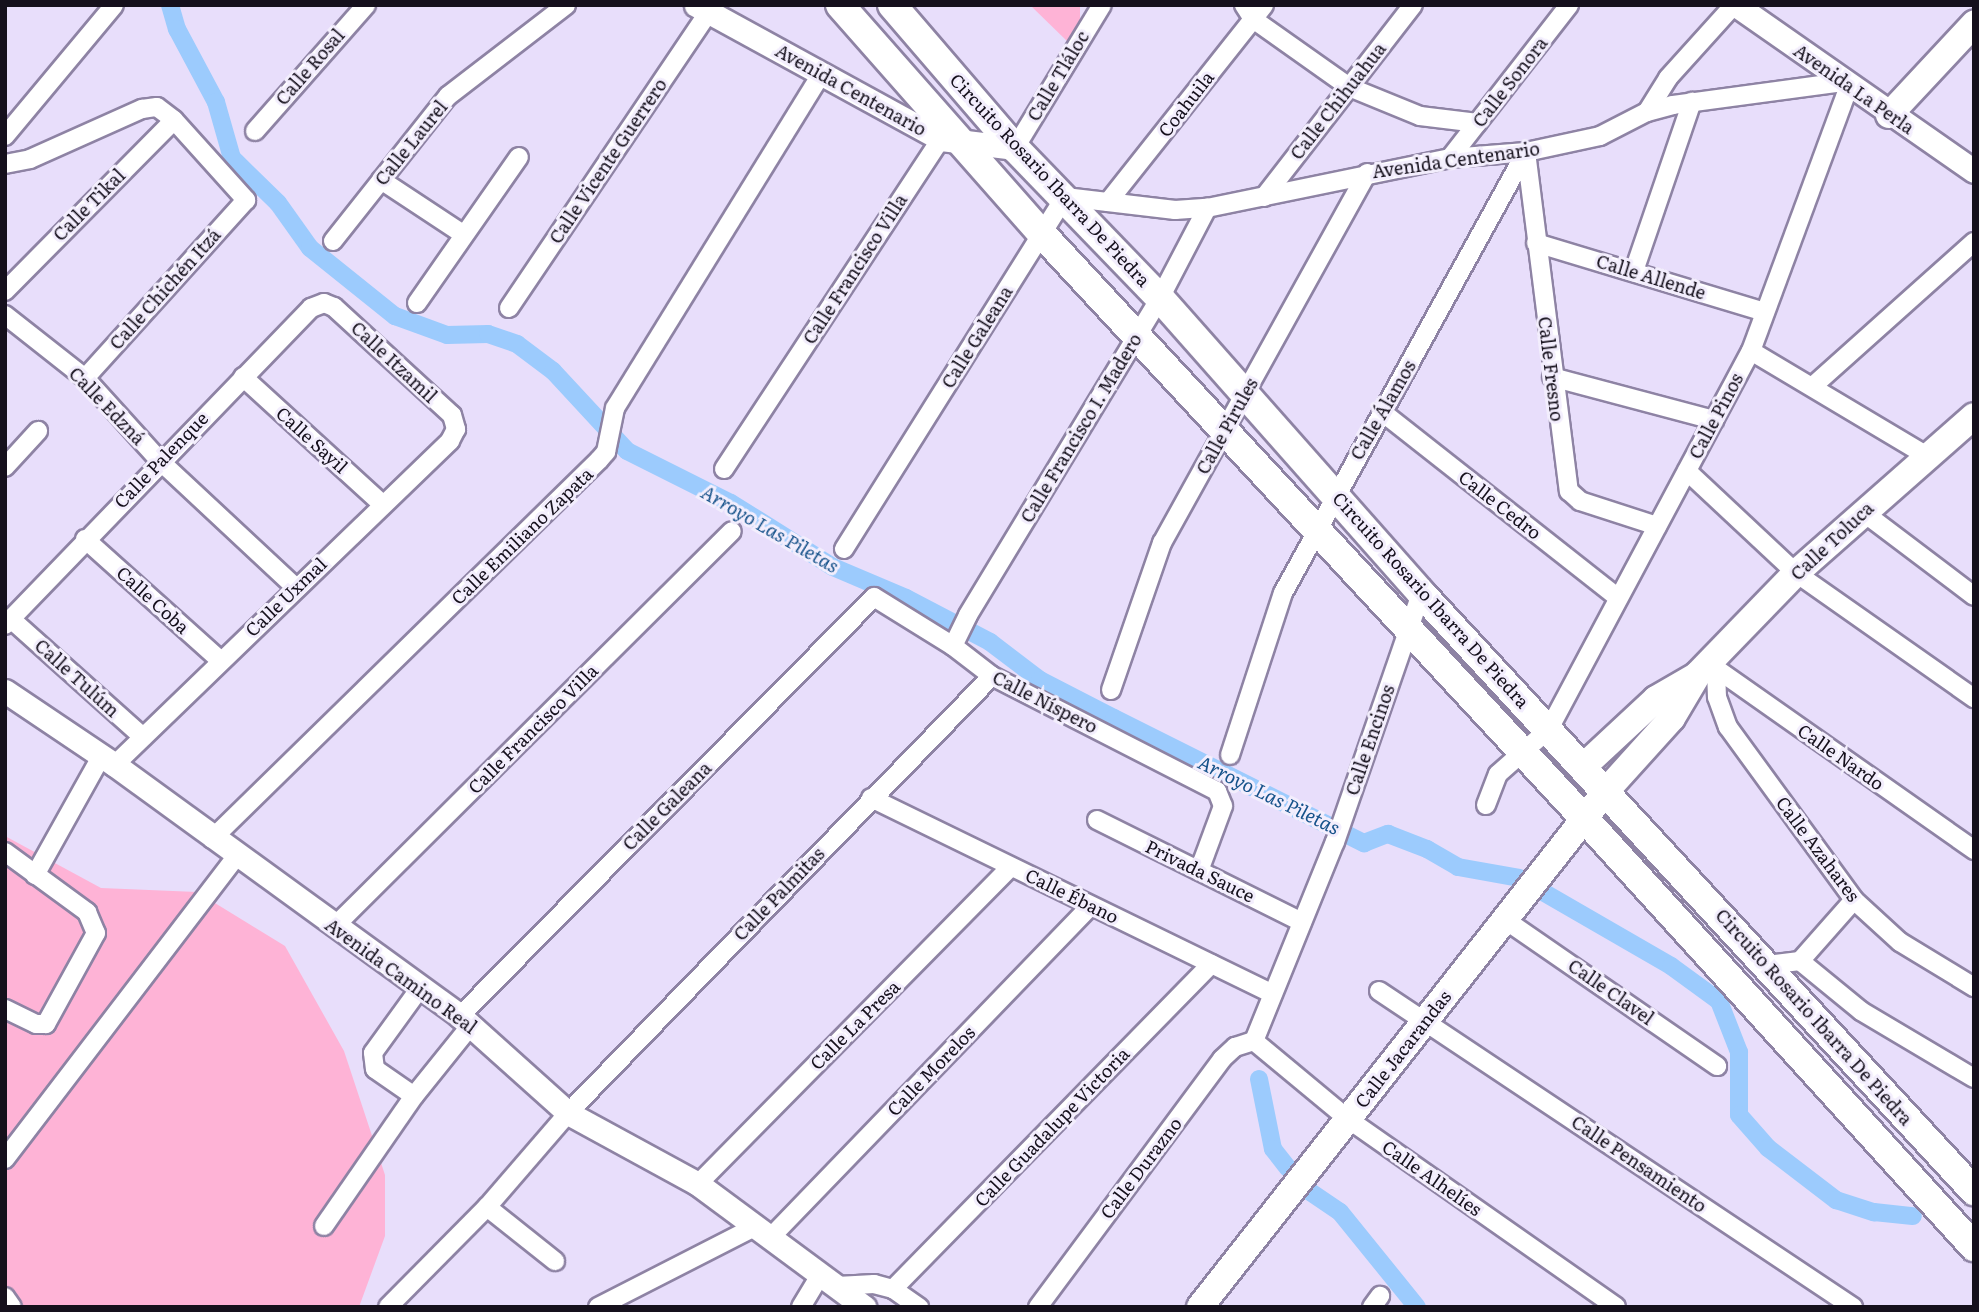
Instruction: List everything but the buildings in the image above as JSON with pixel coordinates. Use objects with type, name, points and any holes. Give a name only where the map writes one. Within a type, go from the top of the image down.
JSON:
[{"type":"main road","points":[[840,5],[952,141],[1138,335],[1408,632],[1584,818],[1974,1247]]},
{"type":"main road","name":"Circuito Rosario Ibarra De Piedra","points":[[892,5],[1015,148],[1160,298],[1421,593],[1584,766],[1974,1191]]},
{"type":"main road","points":[[1889,115],[1974,24]]},
{"type":"main road","name":"Calle Toluca","points":[[1606,791],[1672,718],[1708,669],[1796,573],[1927,456],[1970,426]]},
{"type":"main road","name":"Calle Toluca","points":[[1584,766],[1656,699],[1708,669]]},
{"type":"main road","name":"Calle Jacarandas","points":[[1200,1307],[1606,791]]},
{"type":"street","points":[[5,136],[114,5]]},
{"type":"street","name":"Calle Rosal","points":[[255,131],[366,5]]},
{"type":"street","name":"Calle Laurel","points":[[333,241],[448,96],[566,5]]},
{"type":"street","name":"Calle Tláloc","points":[[1015,148],[1102,5]]},
{"type":"street","name":"Calle Chihuahua","points":[[1264,197],[1413,5]]},
{"type":"street","name":"Calle Sonora","points":[[1450,158],[1569,5]]},
{"type":"street","points":[[1647,112],[1668,78],[1735,5]]},
{"type":"street","name":"Avenida La Perla","points":[[1735,5],[1889,115],[1974,171]]},
{"type":"street","name":"Avenida Centenario","points":[[702,9],[952,141],[1015,148]]},
{"type":"street","name":"Calle Vicente Guerrero","points":[[509,308],[702,9]]},
{"type":"street","points":[[1254,10],[1349,87],[1419,116],[1478,123]]},
{"type":"street","name":"Coahuila","points":[[1108,202],[1254,10]]},
{"type":"street","name":"Calle Emiliano Zapata","points":[[212,839],[606,452],[609,423],[822,73]]},
{"type":"street","name":"Avenida Centenario","points":[[1065,197],[1175,209],[1207,208],[1367,173],[1450,158],[1526,152],[1600,136],[1647,112],[1692,102],[1846,84]]},
{"type":"street","name":"Calle Pinos","points":[[1549,729],[1617,597],[1751,351],[1846,84]]},
{"type":"street","points":[[1634,271],[1692,102]]},
{"type":"street","points":[[5,164],[30,159],[142,108],[157,107],[174,120]]},
{"type":"street","name":"Calle Chichén Itzá","points":[[85,378],[246,200],[174,120]]},
{"type":"street","name":"Calle Tikal","points":[[5,291],[174,120]]},
{"type":"street","name":"Calle Francisco Villa","points":[[724,469],[952,141]]},
{"type":"street","name":"Calle Fresno","points":[[1526,152],[1552,377],[1569,491],[1580,501],[1657,526]]},
{"type":"street","name":"Calle Álamos","points":[[1230,755],[1283,593],[1334,494],[1526,152]]},
{"type":"street","points":[[417,303],[519,157]]},
{"type":"street","name":"Calle Pirules","points":[[1111,690],[1162,543],[1367,173]]},
{"type":"street","points":[[381,180],[463,234]]},
{"type":"street","name":"Calle Galeana","points":[[844,549],[1065,197]]},
{"type":"street","name":"Calle Francisco I. Madero","points":[[955,641],[968,615],[1160,298],[1207,208]]},
{"type":"street","points":[[1813,386],[1974,242]]},
{"type":"street","name":"Calle Allende","points":[[1536,243],[1765,312]]},
{"type":"street","name":"Calle Palenque","points":[[8,622],[160,461],[311,308],[324,303]]},
{"type":"street","name":"Calle Itzamil","points":[[324,303],[334,307],[452,415],[456,429]]},
{"type":"street","name":"Calle Edzná","points":[[5,315],[85,378],[160,461],[296,588]]},
{"type":"street","points":[[1751,351],[1927,456]]},
{"type":"street","name":"Calle Sayil","points":[[243,377],[382,504]]},
{"type":"street","points":[[1552,377],[1714,420]]},
{"type":"street","name":"Calle Cedro","points":[[1382,412],[1617,597]]},
{"type":"street","name":"Calle Uxmal","points":[[36,875],[108,761],[144,737],[450,441],[456,429]]},
{"type":"street","points":[[5,467],[38,431]]},
{"type":"street","points":[[1687,471],[1796,573],[1974,698]]},
{"type":"street","points":[[1863,512],[1974,596]]},
{"type":"street","name":"Calle Francisco Villa","points":[[334,927],[732,531]]},
{"type":"street","name":"Calle Coba","points":[[85,539],[221,661]]},
{"type":"street","name":"Calle Encinos","points":[[1254,1041],[1335,842],[1421,593]]},
{"type":"street","name":"Calle Galeana","points":[[324,1226],[465,1020],[874,597]]},
{"type":"street","name":"Calle Níspero","points":[[874,597],[955,641],[992,676],[1222,797],[1199,870]]},
{"type":"street","name":"Calle Tulúm","points":[[8,622],[144,737]]},
{"type":"street","name":"Calle Nardo","points":[[1708,669],[1974,850]]},
{"type":"street","name":"Calle Azahares","points":[[1708,669],[1728,727],[1854,900],[1900,942],[1974,987]]},
{"type":"street","name":"Calle Palmitas","points":[[388,1307],[487,1207],[568,1113],[992,676]]},
{"type":"street","name":"Avenida Camino Real","points":[[5,691],[108,761],[236,857],[465,1020],[568,1113],[698,1184],[864,1307]]},
{"type":"street","points":[[1486,805],[1498,775],[1549,729]]},
{"type":"street","name":"Calle Ébano","points":[[871,798],[1273,994]]},
{"type":"street","name":"Privada Sauce","points":[[1097,820],[1302,922]]},
{"type":"street","points":[[5,852],[87,912],[96,933],[46,1024],[36,1024],[5,1009]]},
{"type":"street","points":[[5,1159],[236,857]]},
{"type":"street","name":"Calle La Presa","points":[[698,1184],[1011,867]]},
{"type":"street","points":[[1767,965],[1800,961],[1854,900]]},
{"type":"street","name":"Calle Morelos","points":[[598,1307],[764,1232],[1091,906]]},
{"type":"street","name":"Calle Clavel","points":[[1504,919],[1717,1066]]},
{"type":"street","points":[[1800,961],[1861,1011],[1974,1077]]},
{"type":"street","name":"Calle Guadalupe Victoria","points":[[893,1289],[1211,964]]},
{"type":"street","points":[[414,1096],[375,1069],[372,1061],[373,1053],[420,988]]},
{"type":"street","name":"Calle Pensamiento","points":[[1379,991],[1853,1307]]},
{"type":"street","points":[[1799,1056],[1825,1029]]},
{"type":"street","name":"Calle Alhelíes","points":[[1254,1041],[1348,1119],[1616,1307]]},
{"type":"street","name":"Calle Durazno","points":[[1038,1307],[1222,1059],[1235,1047],[1254,1041]]},
{"type":"street","points":[[487,1207],[555,1261]]},
{"type":"street","points":[[800,1307],[829,1280],[874,1284],[893,1289],[919,1307]]},
{"type":"street","points":[[5,1297],[12,1307]]},
{"type":"shaded area","points":[[1030,5],[1080,5],[1080,34],[1070,44]]},
{"type":"shaded area","points":[[5,836],[101,888],[197,892],[285,946],[344,1051],[385,1175],[385,1236],[359,1307],[5,1307]]},
{"type":"waterway","name":"Arroyo Las Piletas","points":[[170,5],[177,29],[216,102],[232,158],[278,203],[310,248],[395,316],[447,335],[488,334],[517,344],[553,371],[627,451],[731,503],[833,567],[906,598],[990,642],[1040,680],[1114,718],[1364,843],[1388,834],[1427,849],[1458,867],[1519,878]]},
{"type":"waterway","name":"Arroyo Las Piletas","points":[[1543,892],[1671,966],[1719,1001],[1739,1052],[1739,1115],[1768,1148],[1836,1200],[1874,1212],[1913,1216]]},
{"type":"waterway","points":[[1259,1079],[1273,1149],[1288,1168]]},
{"type":"waterway","points":[[1306,1189],[1340,1212],[1417,1307]]}]
